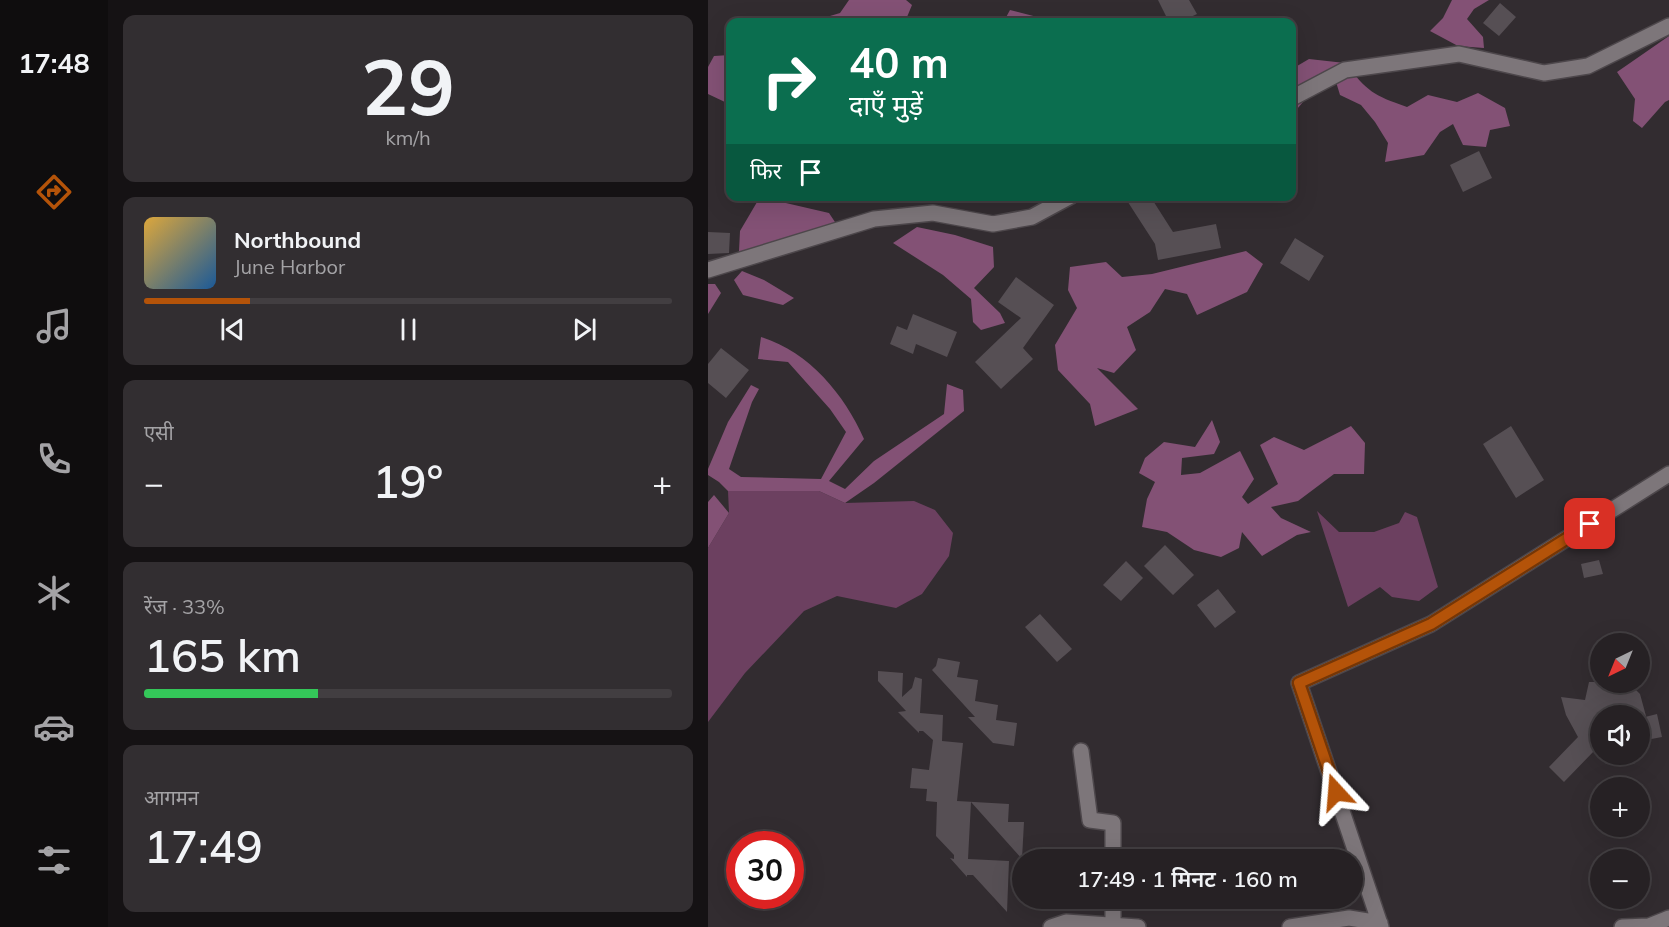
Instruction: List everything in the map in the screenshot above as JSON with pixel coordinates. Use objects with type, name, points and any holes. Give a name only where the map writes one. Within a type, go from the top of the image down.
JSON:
[{"type":"street","points":[[1296,96],[1345,70],[1460,54],[1544,73],[1588,66],[1669,26]]},
{"type":"street","points":[[708,270],[874,219],[933,213],[993,224],[1032,217],[1062,201]]},
{"type":"street","points":[[1381,925],[1299,683],[1431,624],[1669,474]]},
{"type":"street","points":[[1081,751],[1090,820],[1113,823],[1113,849]]},
{"type":"street","points":[[1113,909],[1113,925]]},
{"type":"street","points":[[1290,927],[1349,918],[1381,925]]},
{"type":"street","points":[[1622,927],[1648,926],[1669,918]]},
{"type":"street","points":[[1051,927],[1066,921],[1138,927]]},
{"type":"shaded area","points":[[849,0],[906,0],[912,5],[907,17],[904,18],[823,18],[840,13]]},
{"type":"shaded area","points":[[1452,0],[1489,0],[1474,9],[1467,19],[1483,37],[1484,48],[1458,46],[1430,31],[1443,18]]},
{"type":"shaded area","points":[[1010,10],[1041,18],[1006,18]]},
{"type":"shaded area","points":[[1669,36],[1669,100],[1642,128],[1633,121],[1635,99],[1617,72]]},
{"type":"shaded area","points":[[726,55],[726,103],[708,94],[708,67],[714,56]]},
{"type":"shaded area","points":[[1309,59],[1345,63],[1372,91],[1407,107],[1428,95],[1457,102],[1478,93],[1505,108],[1510,126],[1490,130],[1486,147],[1463,145],[1453,124],[1440,132],[1424,155],[1385,162],[1388,143],[1361,105],[1340,95],[1333,72],[1325,76],[1296,110],[1296,67]]},
{"type":"shaded area","points":[[758,201],[777,201],[829,213],[837,225],[747,252],[739,251],[740,231]]},
{"type":"shaded area","points":[[917,227],[955,235],[993,247],[994,267],[974,288],[1000,313],[1005,323],[981,330],[973,322],[971,299],[943,275],[893,243]]},
{"type":"shaded area","points":[[1246,251],[1263,264],[1247,292],[1197,315],[1187,294],[1165,289],[1150,312],[1127,327],[1136,350],[1114,373],[1097,368],[1138,409],[1095,426],[1090,404],[1058,370],[1055,345],[1077,308],[1068,290],[1070,267],[1106,262],[1122,277],[1152,274]]},
{"type":"shaded area","points":[[742,271],[764,280],[794,298],[783,305],[743,295],[734,280]]},
{"type":"shaded area","points":[[708,284],[715,284],[721,293],[708,314]]},
{"type":"shaded area","points":[[761,337],[795,353],[809,364],[835,391],[856,422],[864,439],[829,481],[845,489],[874,461],[944,414],[947,384],[963,390],[964,411],[874,483],[845,503],[819,491],[728,491],[708,475],[708,469],[728,422],[751,385],[759,389],[752,402],[729,469],[741,477],[821,479],[846,432],[830,409],[788,362],[758,359]]},
{"type":"shaded area","points":[[1212,420],[1220,442],[1214,454],[1182,458],[1181,475],[1200,473],[1240,451],[1254,479],[1242,497],[1248,504],[1278,484],[1260,445],[1274,437],[1304,450],[1351,426],[1365,443],[1364,474],[1334,474],[1298,501],[1271,507],[1281,518],[1311,532],[1297,535],[1262,556],[1242,532],[1239,548],[1221,557],[1194,550],[1167,532],[1142,527],[1147,499],[1155,482],[1139,473],[1145,458],[1164,442],[1195,447]]},
{"type":"shaded area","points":[[728,491],[819,491],[845,503],[914,501],[935,510],[953,533],[949,556],[922,594],[896,608],[837,596],[804,611],[745,673],[708,722],[708,548],[729,513]]},
{"type":"shaded area","points":[[714,495],[729,513],[708,548],[708,502]]},
{"type":"shaded area","points":[[1317,511],[1339,532],[1374,532],[1399,523],[1405,512],[1417,517],[1438,587],[1419,601],[1392,597],[1380,587],[1348,607]]},
{"type":"building","points":[[1158,0],[1189,0],[1197,14],[1188,18],[1167,18]]},
{"type":"building","points":[[1500,3],[1516,17],[1499,36],[1483,23]]},
{"type":"building","points":[[1479,151],[1492,178],[1463,192],[1450,165]]},
{"type":"building","points":[[1127,201],[1153,201],[1173,232],[1216,224],[1221,248],[1158,260],[1155,244]]},
{"type":"building","points":[[708,232],[730,233],[729,253],[708,254]]},
{"type":"building","points":[[1295,238],[1324,256],[1309,281],[1280,263]]},
{"type":"building","points":[[1016,277],[1054,305],[1023,348],[1033,359],[1001,389],[975,362],[1021,318],[998,302]]},
{"type":"building","points":[[913,314],[957,332],[947,357],[916,344],[913,354],[890,344],[897,326],[907,330]]},
{"type":"building","points":[[721,348],[749,370],[726,398],[708,383],[708,364]]},
{"type":"building","points":[[1511,426],[1544,480],[1516,498],[1483,444]]},
{"type":"building","points":[[1165,545],[1194,575],[1173,595],[1144,566]]},
{"type":"building","points":[[1599,560],[1603,574],[1584,578],[1581,564]]},
{"type":"building","points":[[1126,561],[1143,578],[1121,601],[1103,585]]},
{"type":"building","points":[[1218,589],[1236,612],[1215,628],[1197,605]]},
{"type":"building","points":[[1040,614],[1072,649],[1057,662],[1025,627]]},
{"type":"building","points":[[938,658],[960,662],[957,677],[978,680],[975,701],[998,705],[996,720],[1017,723],[1014,746],[993,743],[968,717],[975,717],[932,670]]},
{"type":"building","points":[[878,671],[903,673],[902,697],[912,688],[915,677],[922,679],[920,713],[943,715],[942,741],[963,743],[957,801],[1009,804],[1008,822],[1024,822],[1023,849],[1013,849],[971,802],[968,859],[1009,861],[1007,912],[973,875],[967,875],[967,877],[950,858],[954,859],[954,855],[936,836],[937,802],[926,801],[927,789],[910,788],[912,768],[929,770],[933,740],[923,731],[919,733],[898,712],[906,711],[878,681]]},
{"type":"building","points":[[1590,682],[1590,693],[1639,693],[1643,705],[1590,705],[1590,755],[1564,782],[1549,767],[1578,737],[1566,715],[1561,697],[1585,700]]},
{"type":"building","points":[[1657,714],[1662,737],[1650,739],[1650,716]]},
{"type":"route","points":[[1336,792],[1299,683],[1431,624],[1590,524]]}]
